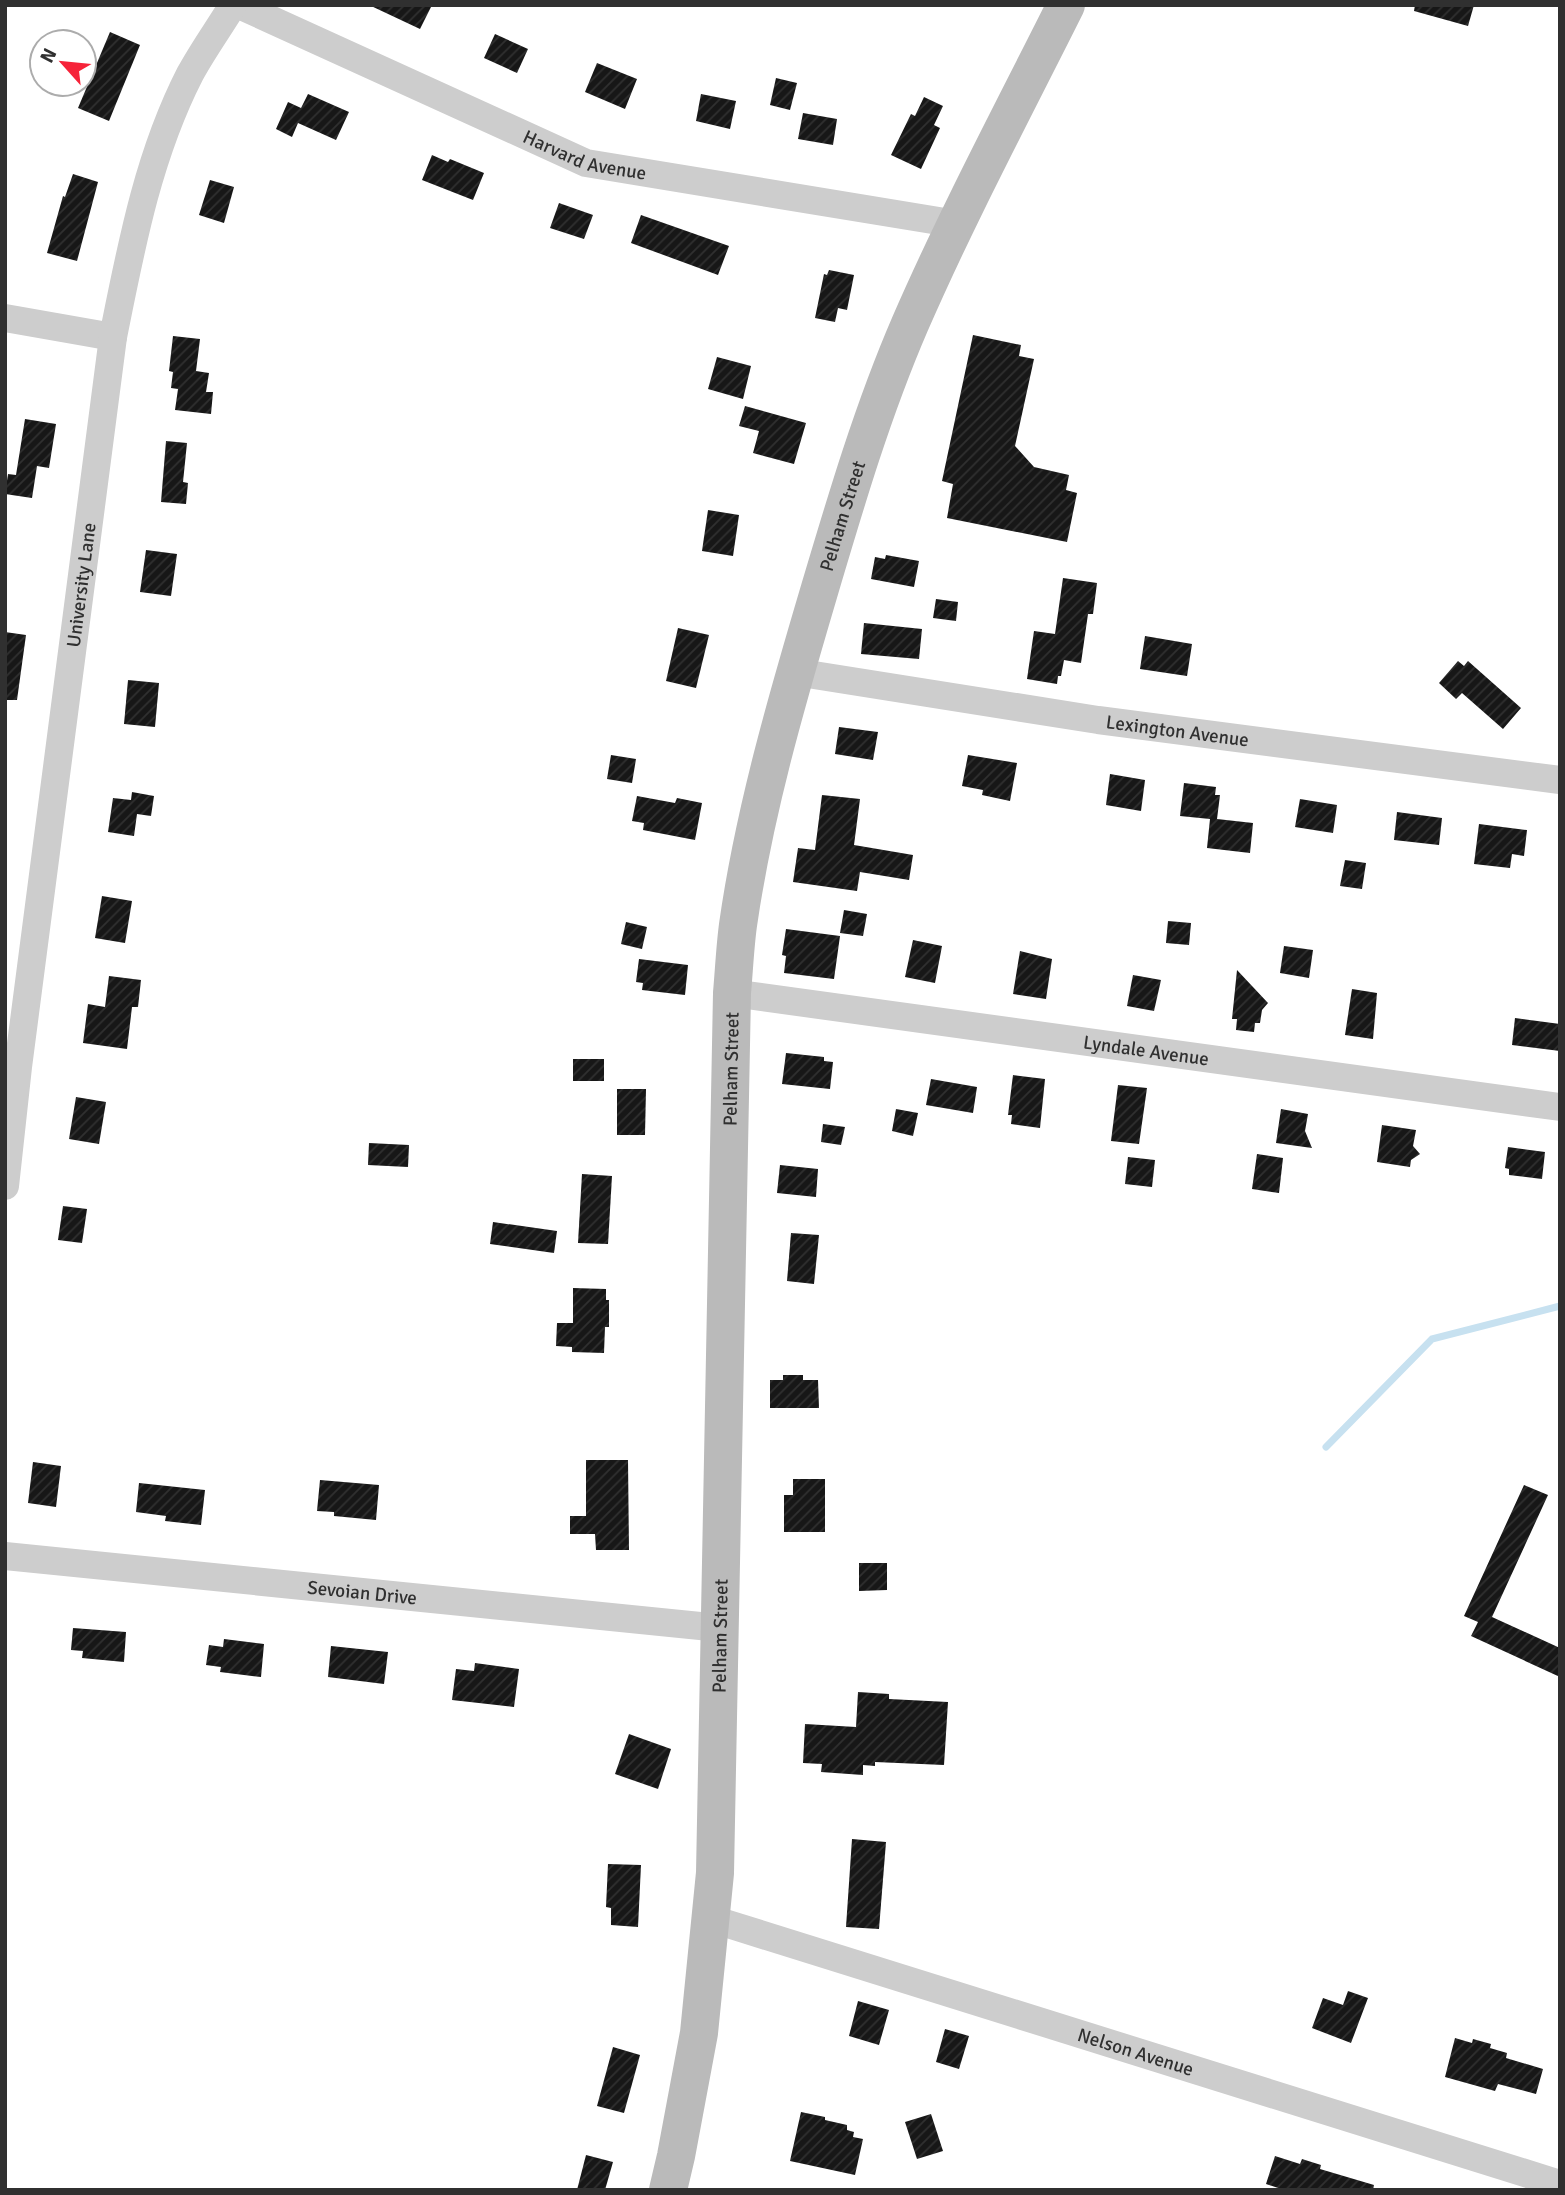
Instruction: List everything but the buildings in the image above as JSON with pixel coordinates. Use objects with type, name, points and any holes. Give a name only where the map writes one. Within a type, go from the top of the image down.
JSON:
[{"type":"street","name":"University Lane","points":[[5,1186],[12,1066],[113,337],[131,247],[152,166],[190,74],[233,5]]},
{"type":"street","name":"Harvard Avenue","points":[[239,5],[586,163],[957,224]]},
{"type":"street","name":"Pelham Street","points":[[668,2190],[699,2033],[716,1874],[732,993],[737,928],[747,867],[795,672],[845,501],[884,386],[957,224],[1066,5]]},
{"type":"street","points":[[5,317],[113,337]]},
{"type":"street","name":"Lexington Avenue","points":[[795,672],[1098,720],[1560,780]]},
{"type":"street","name":"Lyndale Avenue","points":[[732,993],[1560,1107]]},
{"type":"street","name":"Sevoian Drive","points":[[5,1556],[720,1628]]},
{"type":"street","name":"Nelson Avenue","points":[[712,1919],[1560,2184]]},
{"type":"waterway","points":[[1326,1447],[1432,1339],[1560,1306]]}]
